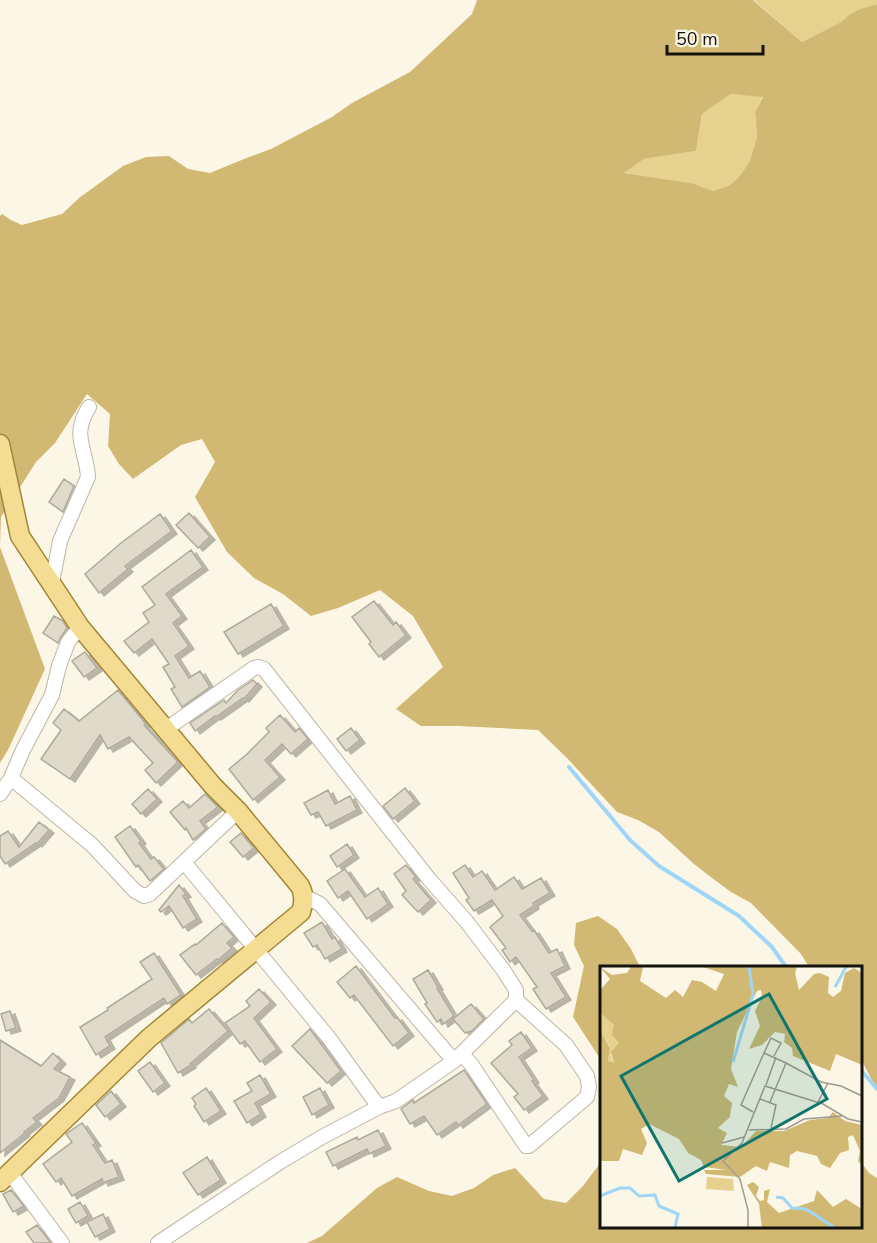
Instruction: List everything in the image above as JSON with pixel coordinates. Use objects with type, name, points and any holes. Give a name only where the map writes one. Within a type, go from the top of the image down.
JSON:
[{"type":"main road","points":[[0,444],[18,532],[80,627],[300,886],[304,900],[301,912],[149,1038],[5,1178]]},
{"type":"street","points":[[52,584],[60,540],[88,477],[80,430],[82,418],[89,407]]},
{"type":"street","points":[[0,794],[52,695],[58,666],[68,642],[80,627]]},
{"type":"street","points":[[158,1243],[280,1162],[379,1107],[396,1101],[458,1057],[516,1000],[516,990],[504,971],[466,921],[429,879],[264,669],[254,668],[166,729]]},
{"type":"street","points":[[10,778],[92,844],[139,894],[144,896],[150,894],[238,811]]},
{"type":"street","points":[[184,862],[329,1038],[379,1107]]},
{"type":"street","points":[[304,900],[310,899],[320,904],[458,1057],[471,1064],[522,1142],[530,1146],[587,1097],[589,1087],[587,1076],[566,1045],[516,1000]]},
{"type":"street","points":[[5,1178],[62,1243]]},
{"type":"shaded area","points":[[477,0],[753,0],[802,42],[841,22],[850,14],[877,4],[877,1090],[862,1061],[862,966],[808,966],[801,954],[751,903],[712,878],[659,832],[638,820],[617,812],[538,730],[421,726],[396,709],[443,667],[413,616],[380,590],[338,608],[311,616],[283,594],[254,578],[227,552],[195,497],[215,462],[202,439],[181,445],[133,479],[119,464],[108,446],[110,414],[87,394],[55,443],[36,462],[1,517],[0,545],[0,216],[2,214],[22,225],[62,214],[79,198],[123,166],[146,157],[169,156],[188,169],[210,173],[271,149],[410,72],[472,14]],"holes":[[[731,94],[763,97],[755,112],[757,137],[750,160],[737,179],[728,186],[713,191],[692,183],[624,173],[644,159],[696,151],[702,114]]]},
{"type":"shaded area","points":[[754,0],[877,0],[877,4],[850,14],[841,22],[802,42]]},
{"type":"shaded area","points":[[731,94],[763,96],[755,112],[757,137],[750,160],[737,179],[728,186],[713,191],[692,183],[624,173],[644,159],[696,151],[702,114]]},
{"type":"shaded area","points":[[0,547],[45,669],[0,763]]},
{"type":"shaded area","points":[[598,916],[617,929],[640,966],[600,966],[600,1062],[599,1057],[573,1017],[584,966],[574,945],[576,923]]},
{"type":"shaded area","points":[[600,1163],[600,1228],[862,1228],[862,1163],[869,1173],[877,1178],[877,1243],[307,1243],[322,1236],[377,1188],[397,1177],[429,1191],[452,1196],[474,1188],[493,1175],[515,1168],[544,1199],[566,1203],[583,1186]]},
{"type":"building","points":[[64,479],[74,486],[63,512],[49,502]]},
{"type":"building","points":[[189,513],[210,537],[198,548],[176,525]]},
{"type":"building","points":[[160,514],[172,531],[125,566],[128,569],[99,593],[85,574]]},
{"type":"building","points":[[191,550],[203,567],[166,594],[182,616],[173,623],[189,646],[175,656],[189,678],[200,671],[210,687],[182,707],[171,689],[175,687],[163,667],[169,664],[152,639],[134,653],[124,641],[149,622],[143,613],[155,605],[142,587]]},
{"type":"building","points":[[374,601],[393,625],[396,622],[406,635],[379,657],[352,617]]},
{"type":"building","points":[[271,604],[284,626],[238,654],[224,632]]},
{"type":"building","points":[[54,616],[63,621],[67,628],[58,643],[43,633]]},
{"type":"building","points":[[85,652],[97,668],[84,677],[72,661]]},
{"type":"building","points":[[253,680],[257,684],[244,699],[195,731],[190,723],[224,700],[226,703],[238,690]]},
{"type":"building","points":[[118,690],[146,724],[144,725],[178,762],[156,783],[145,770],[153,763],[129,737],[108,749],[100,735],[70,779],[41,759],[61,730],[53,723],[64,709],[79,721]]},
{"type":"building","points":[[280,715],[295,732],[299,728],[308,739],[291,754],[282,744],[265,760],[280,777],[253,800],[229,769],[269,732],[266,728]]},
{"type":"building","points":[[351,728],[360,740],[346,751],[337,739]]},
{"type":"building","points":[[405,788],[415,801],[393,819],[383,806]]},
{"type":"building","points":[[148,789],[157,799],[141,814],[132,804]]},
{"type":"building","points":[[328,790],[335,804],[350,796],[357,810],[326,826],[318,812],[311,815],[304,803]]},
{"type":"building","points":[[205,794],[218,807],[200,821],[206,829],[193,840],[186,828],[185,830],[170,812],[183,801],[189,808]]},
{"type":"building","points":[[39,822],[49,830],[37,844],[5,864],[0,856],[0,836],[8,831],[19,847]]},
{"type":"building","points":[[130,826],[151,859],[154,857],[164,869],[150,881],[138,865],[136,867],[115,837]]},
{"type":"building","points":[[241,833],[254,848],[243,857],[230,842]]},
{"type":"building","points":[[347,844],[354,855],[337,867],[330,856]]},
{"type":"building","points":[[406,865],[416,877],[413,879],[431,900],[418,912],[402,895],[406,891],[394,874]]},
{"type":"building","points":[[465,865],[473,877],[482,871],[495,890],[514,877],[522,889],[541,878],[550,893],[533,903],[534,906],[520,915],[532,931],[534,930],[549,953],[557,949],[565,966],[551,973],[566,997],[546,1009],[533,989],[537,987],[516,957],[510,962],[502,950],[506,948],[490,927],[503,916],[492,900],[474,911],[466,900],[469,898],[453,873]]},
{"type":"building","points":[[345,869],[365,897],[378,888],[388,904],[367,919],[348,891],[338,898],[327,881]]},
{"type":"building","points":[[179,885],[186,894],[183,896],[197,919],[183,928],[169,906],[161,912],[159,910]]},
{"type":"building","points":[[322,922],[332,939],[335,937],[342,949],[325,959],[317,945],[313,947],[304,933]]},
{"type":"building","points":[[222,923],[234,937],[227,943],[232,948],[196,975],[180,955]]},
{"type":"building","points":[[154,953],[181,995],[167,1004],[164,998],[105,1037],[110,1046],[96,1055],[80,1027],[152,979],[140,962]]},
{"type":"building","points":[[356,966],[409,1033],[393,1046],[354,995],[350,998],[337,982]]},
{"type":"building","points":[[428,970],[454,1016],[443,1024],[441,1019],[437,1022],[425,1004],[427,1003],[413,979]]},
{"type":"building","points":[[259,989],[271,1002],[254,1018],[277,1049],[260,1062],[245,1041],[240,1044],[225,1023],[250,1006],[246,1001]]},
{"type":"building","points":[[471,1004],[484,1019],[472,1031],[465,1033],[453,1019]]},
{"type":"building","points":[[209,1009],[228,1031],[191,1065],[178,1073],[161,1043],[189,1019],[192,1023]]},
{"type":"building","points":[[10,1011],[16,1028],[6,1031],[1,1014]]},
{"type":"building","points":[[310,1029],[341,1071],[327,1083],[292,1046]]},
{"type":"building","points":[[521,1032],[532,1048],[519,1057],[543,1096],[524,1110],[514,1097],[518,1094],[491,1063],[512,1045],[509,1041]]},
{"type":"building","points":[[0,1040],[41,1066],[53,1053],[61,1061],[54,1069],[70,1077],[59,1098],[33,1118],[37,1122],[0,1153]]},
{"type":"building","points":[[150,1062],[165,1083],[153,1092],[138,1071]]},
{"type":"building","points":[[464,1070],[487,1104],[458,1125],[456,1122],[437,1135],[424,1116],[410,1124],[401,1109]]},
{"type":"building","points":[[260,1075],[271,1094],[255,1103],[261,1114],[247,1123],[234,1101],[252,1091],[247,1083]]},
{"type":"building","points":[[206,1088],[221,1111],[204,1122],[192,1098]]},
{"type":"building","points":[[320,1088],[329,1105],[312,1115],[303,1097]]},
{"type":"building","points":[[111,1091],[121,1104],[105,1117],[96,1105]]},
{"type":"building","points":[[82,1123],[96,1143],[93,1145],[105,1163],[112,1160],[119,1177],[103,1183],[102,1179],[72,1196],[61,1178],[56,1182],[43,1164],[72,1142],[66,1134]]},
{"type":"building","points":[[378,1130],[386,1146],[369,1154],[367,1149],[333,1166],[326,1152]]},
{"type":"building","points":[[207,1157],[221,1180],[198,1195],[183,1173]]},
{"type":"building","points":[[11,1190],[24,1206],[13,1212],[3,1194]]},
{"type":"building","points":[[80,1202],[88,1216],[76,1223],[68,1209]]},
{"type":"building","points":[[103,1214],[110,1229],[95,1237],[87,1222]]},
{"type":"building","points":[[37,1225],[51,1243],[34,1243],[26,1232]]},
{"type":"waterway","points":[[569,767],[630,840],[659,866],[739,916],[772,947],[785,966]]},
{"type":"waterway","points":[[862,1071],[877,1089]]}]
